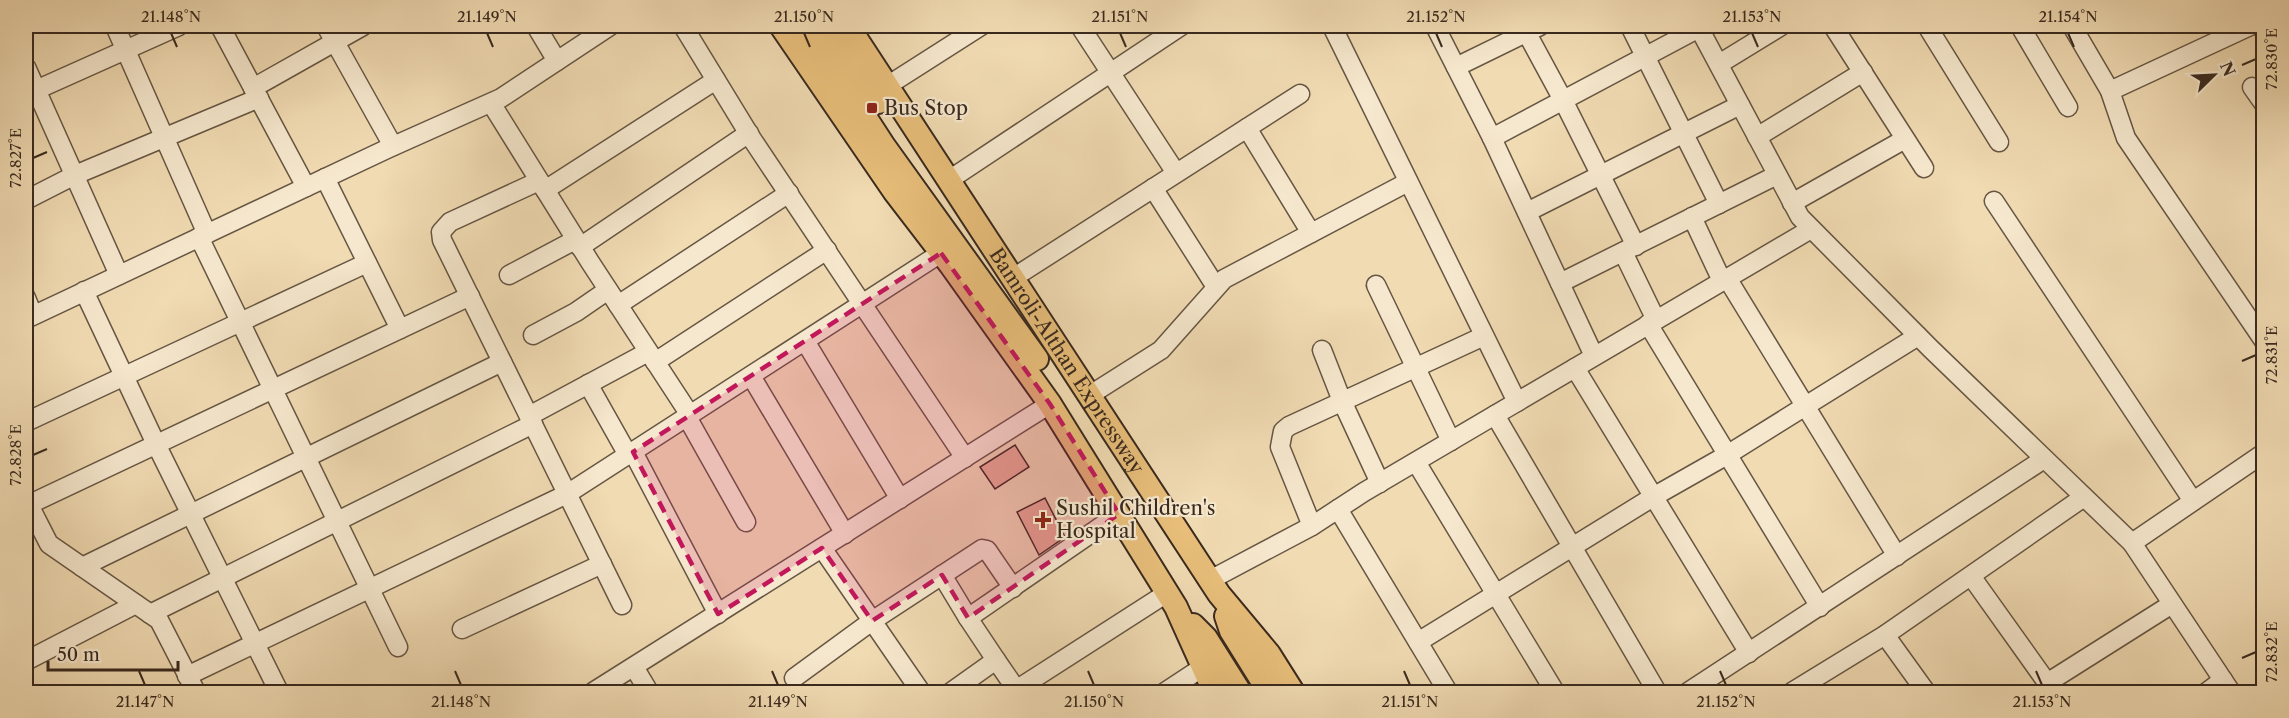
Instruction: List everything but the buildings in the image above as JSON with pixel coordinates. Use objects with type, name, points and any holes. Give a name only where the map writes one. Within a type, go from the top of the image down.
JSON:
[{"type":"main road","points":[[781,26],[894,191],[1050,404],[1172,600],[1217,693]]},
{"type":"main road","points":[[806,26],[884,146],[1066,400],[1116,484],[1123,521]]},
{"type":"main road","points":[[829,26],[1133,482],[1161,504]]},
{"type":"main road","name":"Bamroli-Althan Expressway","points":[[848,26],[1215,587],[1269,654],[1293,693]]},
{"type":"main road","points":[[1215,587],[1231,631],[1269,693]]},
{"type":"main road","points":[[1172,600],[1206,638],[1240,693]]},
{"type":"street","points":[[115,26],[165,137],[203,235],[241,323],[398,647]]},
{"type":"street","points":[[33,95],[179,26]]},
{"type":"street","points":[[220,26],[306,187]]},
{"type":"street","points":[[26,201],[75,176],[165,137],[256,93],[331,33],[363,26]]},
{"type":"street","points":[[536,26],[557,61]]},
{"type":"street","points":[[26,298],[29,317],[393,146],[501,98],[610,26]]},
{"type":"street","points":[[683,26],[749,134],[965,458]]},
{"type":"street","points":[[887,86],[981,26]]},
{"type":"street","points":[[1080,26],[1176,173]]},
{"type":"street","points":[[950,180],[1180,26]]},
{"type":"street","points":[[1332,26],[1517,402]]},
{"type":"street","points":[[1435,26],[1492,138],[1594,356]]},
{"type":"street","points":[[1630,26],[1719,204]]},
{"type":"street","points":[[1719,64],[1781,26]]},
{"type":"street","points":[[1833,26],[1924,168]]},
{"type":"street","points":[[1927,26],[2000,142]]},
{"type":"street","points":[[2020,26],[2068,107]]},
{"type":"street","points":[[2072,26],[2110,91],[2126,138],[2264,341]]},
{"type":"street","points":[[2110,91],[2250,26]]},
{"type":"street","points":[[2261,26],[2264,31]]},
{"type":"street","points":[[1492,138],[1699,27],[1800,217],[1918,336],[2132,543],[2227,686],[2207,693]]},
{"type":"street","points":[[1456,67],[1530,28],[1601,175],[1630,249],[1652,322],[1727,455],[1820,607]]},
{"type":"street","points":[[331,33],[393,146]]},
{"type":"street","points":[[26,67],[33,95],[75,176],[119,274]]},
{"type":"street","points":[[1757,137],[1863,72]]},
{"type":"street","points":[[622,604],[442,240],[441,232],[444,226],[542,186],[716,80]]},
{"type":"street","points":[[2252,87],[2264,104]]},
{"type":"street","points":[[1013,278],[1300,94]]},
{"type":"street","points":[[490,103],[688,416],[746,522]]},
{"type":"street","points":[[1527,212],[1740,105]]},
{"type":"street","points":[[1247,128],[1311,233]]},
{"type":"street","points":[[509,275],[578,243],[749,134]]},
{"type":"street","points":[[1792,203],[1905,139]]},
{"type":"street","points":[[1560,283],[1777,175]]},
{"type":"street","points":[[325,178],[400,329]]},
{"type":"street","points":[[1090,395],[1161,350],[1216,287],[1236,272],[1408,182]]},
{"type":"street","points":[[1153,188],[1216,287]]},
{"type":"street","points":[[533,335],[576,312],[613,298],[789,193]]},
{"type":"street","points":[[1994,201],[2193,501]]},
{"type":"street","points":[[1692,217],[1724,280],[1805,405],[1897,556]]},
{"type":"street","points":[[1215,587],[1380,483],[1811,229]]},
{"type":"street","points":[[26,661],[143,609],[222,578],[337,522],[531,420],[588,384],[651,357],[827,250]]},
{"type":"street","points":[[470,296],[156,444],[27,502],[49,544],[159,620],[189,687],[254,644],[567,494],[941,253]]},
{"type":"street","points":[[26,422],[367,263]]},
{"type":"street","points":[[1376,285],[1451,441]]},
{"type":"street","points":[[84,291],[156,444],[279,693]]},
{"type":"street","points":[[1312,525],[1280,447],[1283,431],[1289,426],[1484,336]]},
{"type":"street","points":[[1418,642],[1918,336]]},
{"type":"street","points":[[805,341],[900,499]]},
{"type":"street","points":[[1322,350],[1342,401],[1380,483]]},
{"type":"street","points":[[82,567],[502,362]]},
{"type":"street","points":[[1575,368],[1749,653]]},
{"type":"street","points":[[751,376],[845,534]]},
{"type":"street","points":[[588,384],[631,453],[718,614]]},
{"type":"street","points":[[593,693],[1050,404]]},
{"type":"street","points":[[1495,415],[1657,693]]},
{"type":"street","points":[[1688,693],[2044,459]]},
{"type":"street","points":[[2132,543],[2193,501],[2262,459]]},
{"type":"street","points":[[1416,462],[1555,693]]},
{"type":"street","points":[[1799,690],[1885,635],[2084,497]]},
{"type":"street","points":[[1338,509],[1448,693]]},
{"type":"street","points":[[968,618],[1123,521]]},
{"type":"street","points":[[822,548],[921,693]]},
{"type":"street","points":[[794,678],[872,621],[982,549],[987,550],[1013,588]]},
{"type":"street","points":[[462,629],[602,564]]},
{"type":"street","points":[[942,575],[1017,691],[1172,600]]},
{"type":"street","points":[[1971,576],[2051,688],[2172,604]]},
{"type":"street","points":[[1885,635],[1926,693]]},
{"type":"street","points":[[951,693],[996,660]]},
{"type":"street","points":[[1165,693],[1203,667]]},
{"type":"street","points":[[634,668],[649,693]]},
{"type":"highlighted area","points":[[941,253],[1050,404],[1119,514],[968,618],[942,575],[872,621],[822,548],[718,614],[633,452]]},
{"type":"place","name":"Bus Stop","points":[[872,108]]},
{"type":"place","name":"Sushil Children's Hospital","points":[[1043,520]]}]
